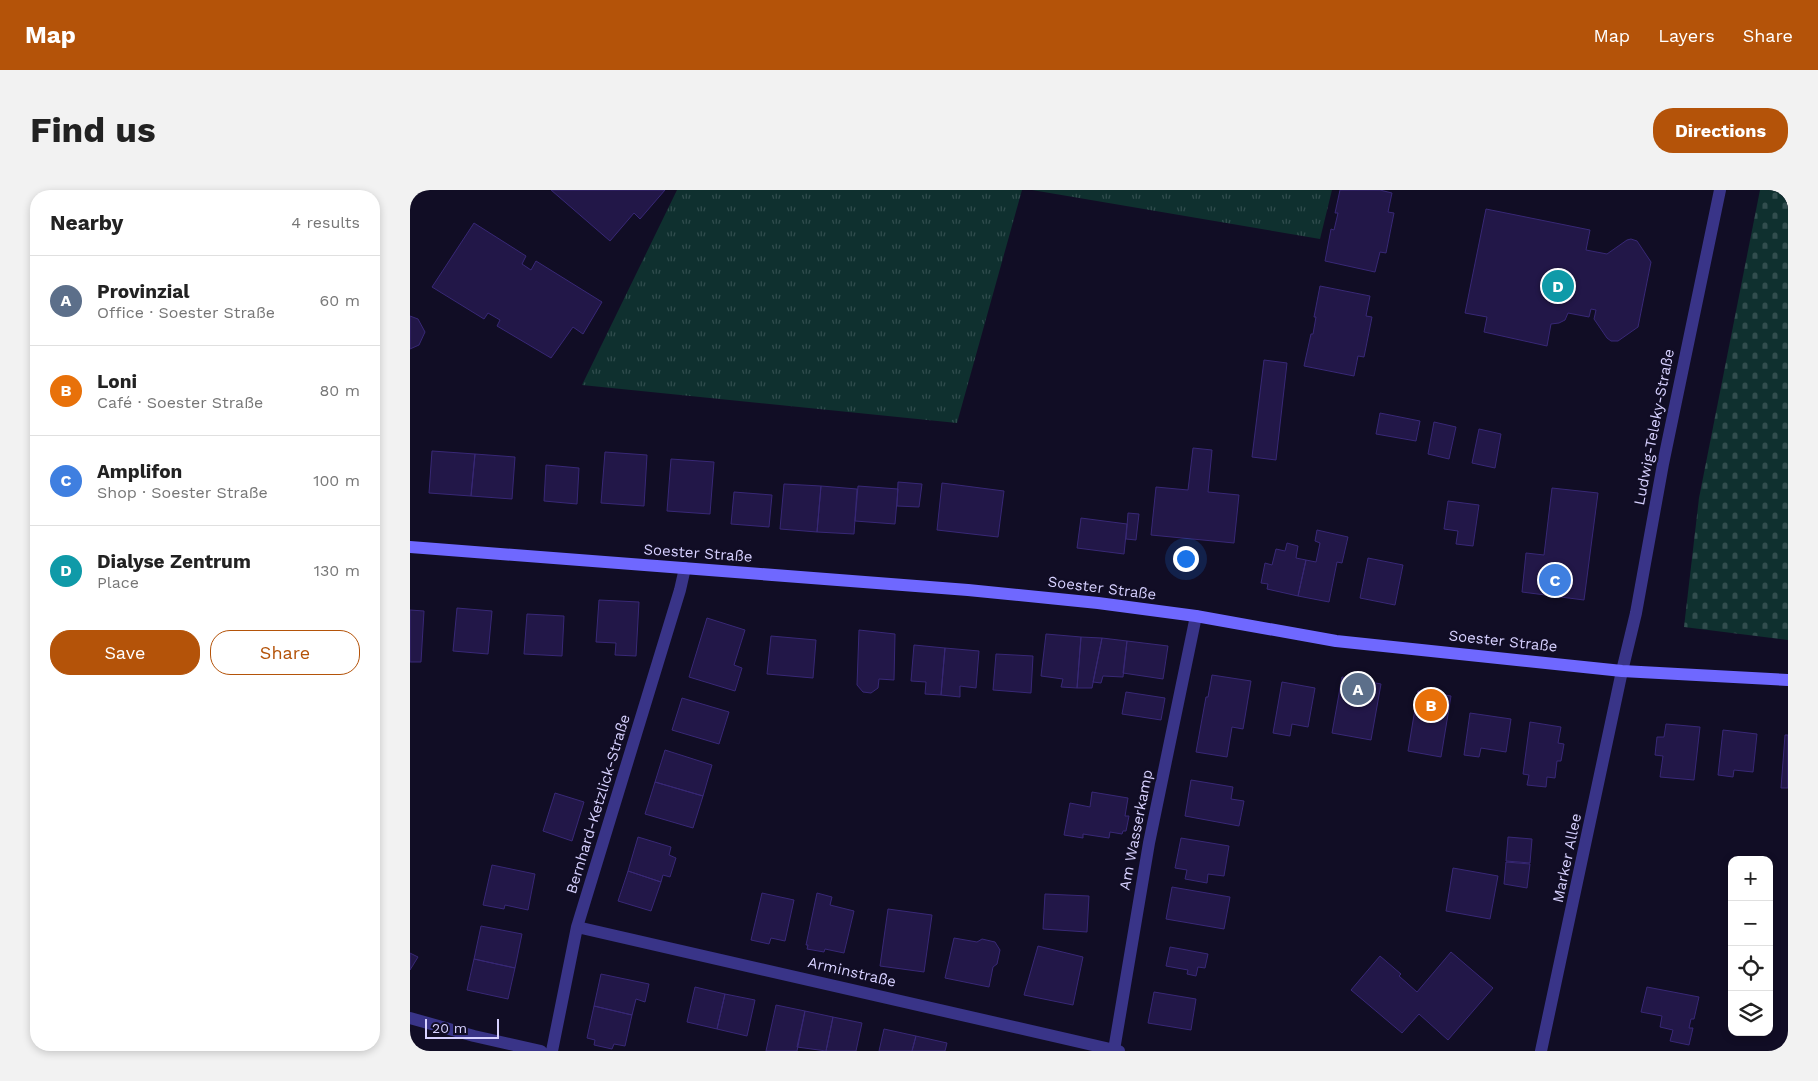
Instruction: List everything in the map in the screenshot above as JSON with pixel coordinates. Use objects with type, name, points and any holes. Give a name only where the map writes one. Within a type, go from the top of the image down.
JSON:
[{"type":"main road","name":"Soester Straße","points":[[410,547],[977,591],[1098,603],[1196,616],[1336,641],[1622,671],[1788,680]]},
{"type":"street","name":"Ludwig-Teleky-Straße","points":[[1622,671],[1636,613],[1662,464],[1720,190]]},
{"type":"street","name":"Bernhard-Ketzlick-Straße","points":[[552,1051],[577,927],[680,590],[685,568]]},
{"type":"street","name":"Am Wasserkamp","points":[[1116,1050],[1149,843],[1196,616]]},
{"type":"street","name":"Marker Allee","points":[[1541,1051],[1622,671]]},
{"type":"street","name":"Arminstraße","points":[[577,927],[1116,1050]]},
{"type":"street","points":[[410,1018],[474,1036],[541,1051]]},
{"type":"green space","points":[[677,190],[1022,190],[957,423],[582,385]]},
{"type":"green space","points":[[1032,190],[1332,190],[1320,239]]},
{"type":"green space","points":[[1760,190],[1788,190],[1788,640],[1684,627],[1699,498]]},
{"type":"building","points":[[551,190],[665,190],[640,219],[634,213],[610,241]]},
{"type":"building","points":[[1340,190],[1380,190],[1392,193],[1388,212],[1394,213],[1386,253],[1380,252],[1375,272],[1325,261],[1331,229],[1334,230],[1338,213],[1335,213]]},
{"type":"building","points":[[1486,209],[1590,230],[1586,250],[1607,254],[1627,240],[1637,241],[1651,262],[1638,327],[1618,341],[1611,341],[1594,319],[1596,310],[1591,309],[1589,317],[1568,313],[1565,320],[1551,324],[1547,346],[1484,332],[1487,317],[1465,313]]},
{"type":"building","points":[[474,223],[526,256],[522,264],[531,270],[536,261],[602,302],[583,334],[573,327],[551,358],[497,326],[500,320],[488,313],[484,319],[432,287]]},
{"type":"building","points":[[1320,286],[1370,296],[1366,316],[1372,317],[1364,357],[1358,356],[1354,376],[1304,366],[1311,334],[1313,334]]},
{"type":"building","points":[[410,316],[418,319],[425,332],[419,345],[410,349]]},
{"type":"building","points":[[1264,360],[1287,363],[1276,460],[1252,457]]},
{"type":"building","points":[[1380,413],[1420,421],[1416,441],[1376,434]]},
{"type":"building","points":[[1434,422],[1456,427],[1449,459],[1428,454]]},
{"type":"building","points":[[1479,429],[1501,434],[1495,468],[1472,463]]},
{"type":"building","points":[[1193,448],[1212,450],[1208,492],[1239,495],[1234,543],[1151,535],[1156,487],[1188,490]]},
{"type":"building","points":[[432,451],[475,454],[471,496],[429,493]]},
{"type":"building","points":[[605,452],[647,455],[644,506],[601,503]]},
{"type":"building","points":[[475,454],[515,457],[512,499],[471,496]]},
{"type":"building","points":[[671,459],[714,462],[710,514],[667,511]]},
{"type":"building","points":[[546,465],[579,468],[577,504],[544,501]]},
{"type":"building","points":[[898,482],[922,484],[919,507],[897,506]]},
{"type":"building","points":[[942,483],[1004,491],[998,537],[937,530]]},
{"type":"building","points":[[784,484],[821,486],[817,532],[780,529]]},
{"type":"building","points":[[821,486],[857,489],[854,534],[817,532]]},
{"type":"building","points":[[858,486],[898,489],[895,524],[855,521]]},
{"type":"building","points":[[1552,488],[1598,493],[1584,600],[1522,592],[1526,553],[1544,555]]},
{"type":"building","points":[[734,492],[772,495],[769,527],[731,524]]},
{"type":"building","points":[[1448,501],[1479,505],[1473,546],[1456,544],[1458,531],[1444,529]]},
{"type":"building","points":[[1128,513],[1139,514],[1136,540],[1126,539]]},
{"type":"building","points":[[1081,518],[1127,524],[1124,554],[1077,548]]},
{"type":"building","points":[[1317,530],[1348,537],[1342,563],[1337,562],[1329,602],[1298,596],[1306,560],[1316,562],[1320,543],[1315,541]]},
{"type":"building","points":[[1287,543],[1298,546],[1296,558],[1306,560],[1298,596],[1267,589],[1268,584],[1261,583],[1265,563],[1272,565],[1276,549],[1285,551]]},
{"type":"building","points":[[1368,558],[1403,565],[1395,605],[1360,598]]},
{"type":"building","points":[[599,600],[639,602],[636,656],[615,655],[616,643],[596,642]]},
{"type":"building","points":[[457,608],[492,611],[488,654],[453,651]]},
{"type":"building","points":[[410,610],[424,611],[421,662],[410,662]]},
{"type":"building","points":[[527,614],[564,616],[562,656],[524,654]]},
{"type":"building","points":[[707,618],[745,630],[734,665],[742,668],[735,691],[689,677]]},
{"type":"building","points":[[859,630],[895,634],[894,680],[879,679],[878,688],[871,693],[863,692],[857,685]]},
{"type":"building","points":[[1046,634],[1081,637],[1077,688],[1061,687],[1063,679],[1041,676]]},
{"type":"building","points":[[771,636],[816,640],[813,678],[767,674]]},
{"type":"building","points":[[1081,637],[1102,638],[1092,688],[1077,688]]},
{"type":"building","points":[[1102,638],[1127,641],[1123,677],[1103,676],[1101,683],[1093,682]]},
{"type":"building","points":[[1127,641],[1168,646],[1163,679],[1123,673]]},
{"type":"building","points":[[914,645],[945,648],[941,695],[925,694],[926,682],[911,681]]},
{"type":"building","points":[[945,648],[979,651],[976,688],[960,686],[960,697],[941,695]]},
{"type":"building","points":[[996,654],[1033,656],[1031,693],[993,690]]},
{"type":"building","points":[[1212,675],[1251,681],[1243,729],[1232,727],[1227,757],[1196,752]]},
{"type":"building","points":[[1342,677],[1381,684],[1371,740],[1332,733]]},
{"type":"building","points":[[1282,682],[1315,688],[1308,727],[1292,724],[1290,736],[1273,733]]},
{"type":"building","points":[[1418,691],[1451,696],[1441,757],[1408,751]]},
{"type":"building","points":[[1126,692],[1165,698],[1161,720],[1122,714]]},
{"type":"building","points":[[682,698],[729,712],[719,744],[672,730]]},
{"type":"building","points":[[1470,713],[1511,719],[1506,752],[1481,748],[1479,757],[1464,755]]},
{"type":"building","points":[[1530,722],[1561,727],[1558,743],[1564,744],[1561,761],[1557,761],[1555,778],[1547,777],[1546,787],[1527,785],[1529,775],[1523,774]]},
{"type":"building","points":[[1666,724],[1700,727],[1694,780],[1660,777],[1663,756],[1655,755],[1657,737],[1664,737]]},
{"type":"building","points":[[1723,730],[1757,734],[1753,772],[1734,770],[1733,777],[1718,775]]},
{"type":"building","points":[[1785,735],[1788,735],[1788,788],[1781,788]]},
{"type":"building","points":[[665,750],[712,765],[703,796],[655,782]]},
{"type":"building","points":[[1191,780],[1233,787],[1231,799],[1244,801],[1239,826],[1185,816]]},
{"type":"building","points":[[655,782],[703,796],[693,828],[645,814]]},
{"type":"building","points":[[1092,792],[1128,798],[1125,816],[1129,816],[1126,831],[1123,831],[1122,834],[1110,832],[1109,838],[1083,834],[1083,838],[1064,835],[1070,803],[1090,807]]},
{"type":"building","points":[[555,793],[584,802],[572,841],[543,831]]},
{"type":"building","points":[[638,837],[671,847],[669,855],[676,858],[670,877],[663,875],[661,882],[628,871]]},
{"type":"building","points":[[1508,837],[1532,839],[1530,863],[1506,861]]},
{"type":"building","points":[[1181,838],[1229,846],[1224,876],[1208,874],[1207,883],[1185,879],[1187,870],[1175,868]]},
{"type":"building","points":[[1506,862],[1530,864],[1527,888],[1504,884]]},
{"type":"building","points":[[492,865],[535,874],[528,910],[505,905],[504,909],[483,905]]},
{"type":"building","points":[[1453,868],[1498,876],[1490,919],[1446,911]]},
{"type":"building","points":[[628,871],[661,882],[651,911],[618,901]]},
{"type":"building","points":[[1172,887],[1230,897],[1224,929],[1166,919]]},
{"type":"building","points":[[762,893],[794,900],[785,941],[771,938],[769,944],[751,940]]},
{"type":"building","points":[[817,893],[832,897],[830,905],[854,911],[844,953],[825,949],[824,952],[807,949],[808,945],[806,945]]},
{"type":"building","points":[[1045,894],[1089,896],[1087,932],[1043,929]]},
{"type":"building","points":[[888,909],[932,915],[924,972],[880,966]]},
{"type":"building","points":[[481,926],[522,934],[515,968],[474,959]]},
{"type":"building","points":[[954,938],[977,942],[982,939],[995,942],[1000,950],[997,964],[993,967],[989,987],[945,978]]},
{"type":"building","points":[[1038,946],[1083,957],[1073,1005],[1024,995]]},
{"type":"building","points":[[1170,947],[1208,954],[1205,968],[1198,967],[1196,976],[1187,974],[1188,970],[1166,966]]},
{"type":"building","points":[[1451,952],[1493,988],[1448,1040],[1419,1014],[1402,1033],[1351,990],[1380,956],[1401,974],[1399,976],[1417,992]]},
{"type":"building","points":[[410,953],[418,957],[410,970]]},
{"type":"building","points":[[474,959],[515,968],[508,999],[467,990]]},
{"type":"building","points":[[601,974],[649,984],[645,1002],[636,999],[632,1015],[594,1006]]},
{"type":"building","points":[[695,987],[725,994],[717,1029],[687,1022]]},
{"type":"building","points":[[1647,987],[1699,997],[1694,1019],[1691,1019],[1689,1028],[1693,1028],[1689,1045],[1670,1041],[1673,1030],[1660,1027],[1662,1016],[1641,1012]]},
{"type":"building","points":[[1154,992],[1196,999],[1191,1030],[1148,1023]]},
{"type":"building","points":[[725,994],[755,1000],[747,1036],[717,1029]]},
{"type":"building","points":[[776,1005],[805,1011],[797,1051],[766,1051]]},
{"type":"building","points":[[594,1006],[632,1015],[625,1046],[614,1044],[612,1049],[594,1045],[595,1040],[587,1038]]},
{"type":"building","points":[[805,1011],[833,1017],[826,1051],[797,1047]]},
{"type":"building","points":[[833,1017],[862,1023],[856,1051],[826,1051]]},
{"type":"building","points":[[884,1029],[916,1036],[912,1051],[879,1051]]},
{"type":"building","points":[[916,1036],[947,1043],[945,1051],[912,1051]]},
{"type":"place","name":"Dialyse Zentrum","points":[[1558,286]]},
{"type":"place","name":"Amplifon","points":[[1555,580]]},
{"type":"place","name":"Provinzial","points":[[1358,689]]},
{"type":"place","name":"Loni","points":[[1431,705]]}]
